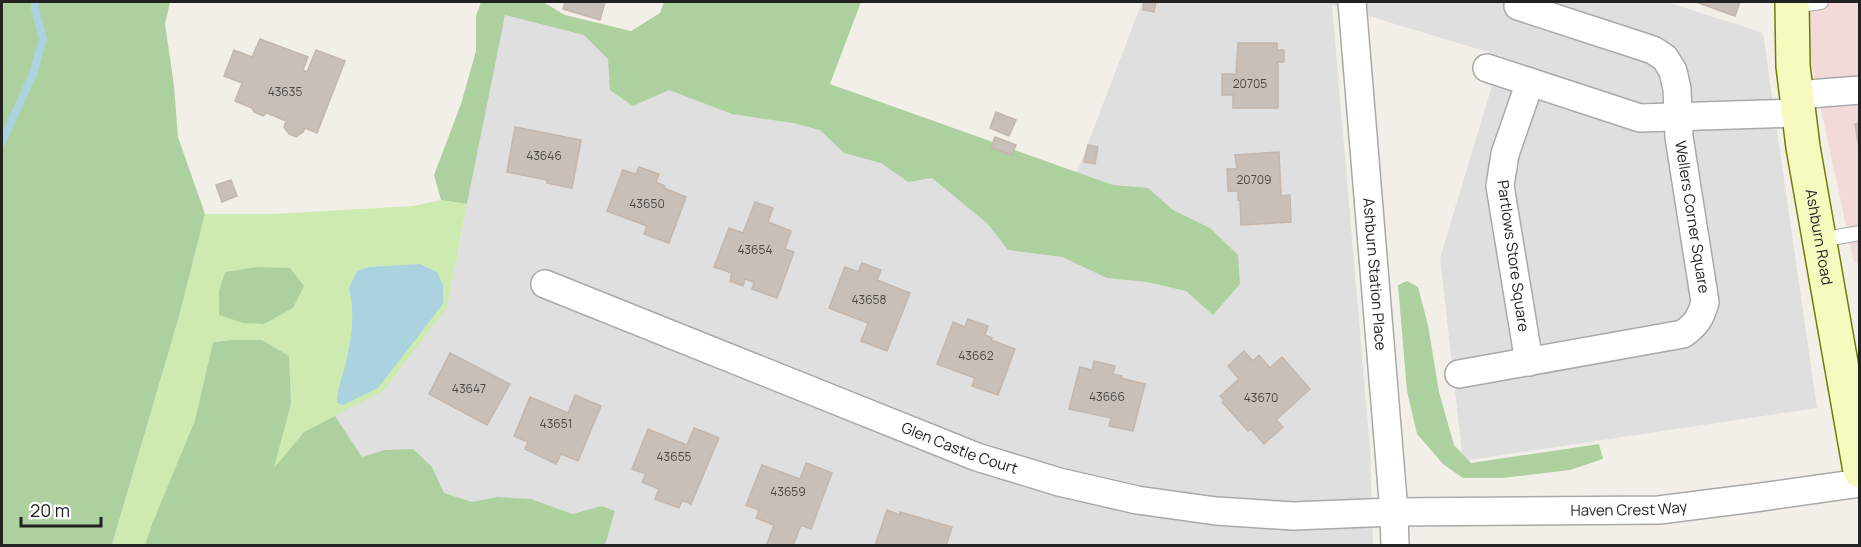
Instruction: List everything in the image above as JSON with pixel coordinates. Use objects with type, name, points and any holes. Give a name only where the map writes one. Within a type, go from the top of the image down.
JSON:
[{"type":"main road","name":"Ashburn Road","points":[[1802,3],[1793,66],[1797,104],[1820,240],[1856,425],[1860,471]]},
{"type":"street","name":"Ashburn Station Place","points":[[1352,2],[1395,546]]},
{"type":"street","name":"Wellers Corner Square","points":[[1459,374],[1683,334],[1695,326],[1705,302],[1679,137],[1677,89],[1673,71],[1665,58],[1653,50],[1518,6]]},
{"type":"street","points":[[1487,68],[1640,118],[1679,117],[1797,104],[1860,90]]},
{"type":"street","name":"Partlows Store Square","points":[[1528,362],[1500,186],[1505,154],[1530,82]]},
{"type":"street","name":"Glen Castle Court","points":[[545,284],[977,456],[1059,482],[1137,500],[1216,511],[1293,516],[1394,512]]},
{"type":"street","name":"Haven Crest Way","points":[[1394,512],[1659,510],[1860,483]]},
{"type":"lane","points":[[1820,240],[1860,233]]},
{"type":"shaded area","points":[[1142,2],[1667,2],[1763,33],[1817,408],[1463,461],[1440,258],[1501,56],[1332,5],[1370,449],[1373,545],[251,546],[273,470],[447,308],[506,4],[1071,188]]},
{"type":"shaded area","points":[[1810,2],[1859,2],[1859,262],[1854,263],[1809,53]]},
{"type":"green space","points":[[2,2],[170,2],[165,24],[174,86],[178,137],[205,214],[180,313],[112,545],[2,545]]},
{"type":"green space","points":[[481,2],[543,2],[565,15],[631,31],[660,13],[664,2],[861,2],[830,84],[1113,185],[1148,188],[1173,210],[1210,228],[1238,255],[1240,284],[1213,315],[1186,291],[1147,282],[1107,278],[1062,257],[1008,250],[988,224],[932,178],[908,182],[881,163],[844,153],[820,130],[793,123],[732,114],[669,90],[633,106],[610,90],[608,59],[584,35],[505,15],[467,204],[441,200],[434,175],[461,104],[476,51],[476,16]]},
{"type":"green space","points":[[441,200],[467,204],[447,308],[383,391],[304,432],[273,470],[291,404],[231,340],[213,342],[195,420],[145,545],[112,546],[180,313],[205,214],[274,214],[413,206]]},
{"type":"green space","points":[[257,267],[290,268],[304,286],[293,308],[264,324],[243,323],[219,315],[219,291],[225,272]]},
{"type":"green space","points":[[1407,281],[1418,287],[1428,325],[1439,392],[1454,445],[1471,463],[1599,444],[1603,459],[1570,470],[1502,478],[1463,478],[1443,464],[1417,434],[1407,391],[1398,285]]},
{"type":"green space","points":[[262,340],[289,356],[291,404],[274,468],[304,432],[335,416],[362,457],[385,450],[413,449],[432,467],[444,493],[472,502],[497,497],[531,499],[572,514],[602,506],[615,511],[605,545],[145,545],[195,420],[213,342]]},
{"type":"water","points":[[420,264],[437,272],[443,285],[443,304],[378,388],[343,405],[337,403],[351,334],[352,307],[349,288],[357,271],[369,267]]},
{"type":"building","points":[[565,2],[605,2],[600,20],[563,9]]},
{"type":"building","points":[[1144,2],[1156,2],[1154,12],[1143,10]]},
{"type":"building","points":[[1696,2],[1740,2],[1735,16]]},
{"type":"building","points":[[260,39],[308,57],[303,70],[307,72],[316,50],[345,61],[317,133],[305,128],[296,137],[289,134],[284,127],[286,121],[267,113],[263,116],[254,112],[252,108],[235,101],[242,83],[224,76],[234,50],[252,57]]},
{"type":"building","points":[[1238,43],[1277,43],[1277,50],[1284,50],[1284,62],[1278,62],[1278,108],[1233,108],[1233,95],[1222,95],[1222,74],[1236,74]]},
{"type":"building","points":[[996,112],[1016,120],[1009,136],[990,128]]},
{"type":"building","points":[[1860,123],[1860,147],[1859,148],[1855,124]]},
{"type":"building","points":[[515,127],[581,140],[572,188],[507,172]]},
{"type":"building","points":[[995,137],[1016,145],[1012,155],[991,148]]},
{"type":"building","points":[[1088,145],[1098,147],[1095,164],[1084,162]]},
{"type":"building","points":[[1279,152],[1281,196],[1290,195],[1291,222],[1241,225],[1238,191],[1228,191],[1227,169],[1237,169],[1235,155]]},
{"type":"building","points":[[639,167],[659,174],[656,182],[686,197],[669,243],[644,234],[647,226],[607,211],[623,170],[636,174]]},
{"type":"building","points":[[231,180],[237,196],[222,202],[216,185]]},
{"type":"building","points":[[755,202],[773,208],[768,222],[791,231],[785,249],[794,252],[777,298],[752,289],[754,282],[745,279],[743,286],[730,281],[732,273],[714,267],[729,228],[743,233]]},
{"type":"building","points":[[862,263],[881,270],[877,280],[910,293],[887,351],[861,341],[868,323],[829,308],[845,267],[858,272]]},
{"type":"building","points":[[968,319],[988,326],[985,335],[992,338],[991,340],[1015,349],[998,395],[972,386],[975,378],[937,364],[953,322],[965,327]]},
{"type":"building","points":[[1244,351],[1253,361],[1259,355],[1270,368],[1282,357],[1310,389],[1276,420],[1283,427],[1264,444],[1251,429],[1248,431],[1222,402],[1224,400],[1220,396],[1239,379],[1228,366]]},
{"type":"building","points":[[450,353],[510,384],[487,425],[429,394]]},
{"type":"building","points":[[1094,361],[1115,366],[1113,374],[1122,376],[1121,378],[1145,384],[1133,431],[1109,426],[1111,418],[1069,409],[1080,367],[1092,370]]},
{"type":"building","points":[[575,395],[601,406],[578,461],[561,454],[556,464],[525,449],[528,442],[514,436],[530,397],[568,413]]},
{"type":"building","points":[[694,428],[719,438],[691,504],[682,500],[679,508],[655,499],[659,489],[642,482],[646,474],[632,469],[648,429],[687,445]]},
{"type":"building","points":[[806,463],[832,473],[811,529],[801,525],[793,546],[766,546],[774,525],[756,518],[759,510],[746,505],[762,465],[800,479]]},
{"type":"building","points":[[887,510],[952,527],[946,546],[875,546]]},
{"type":"waterway","points":[[2,142],[33,74],[43,39],[35,2]]}]
